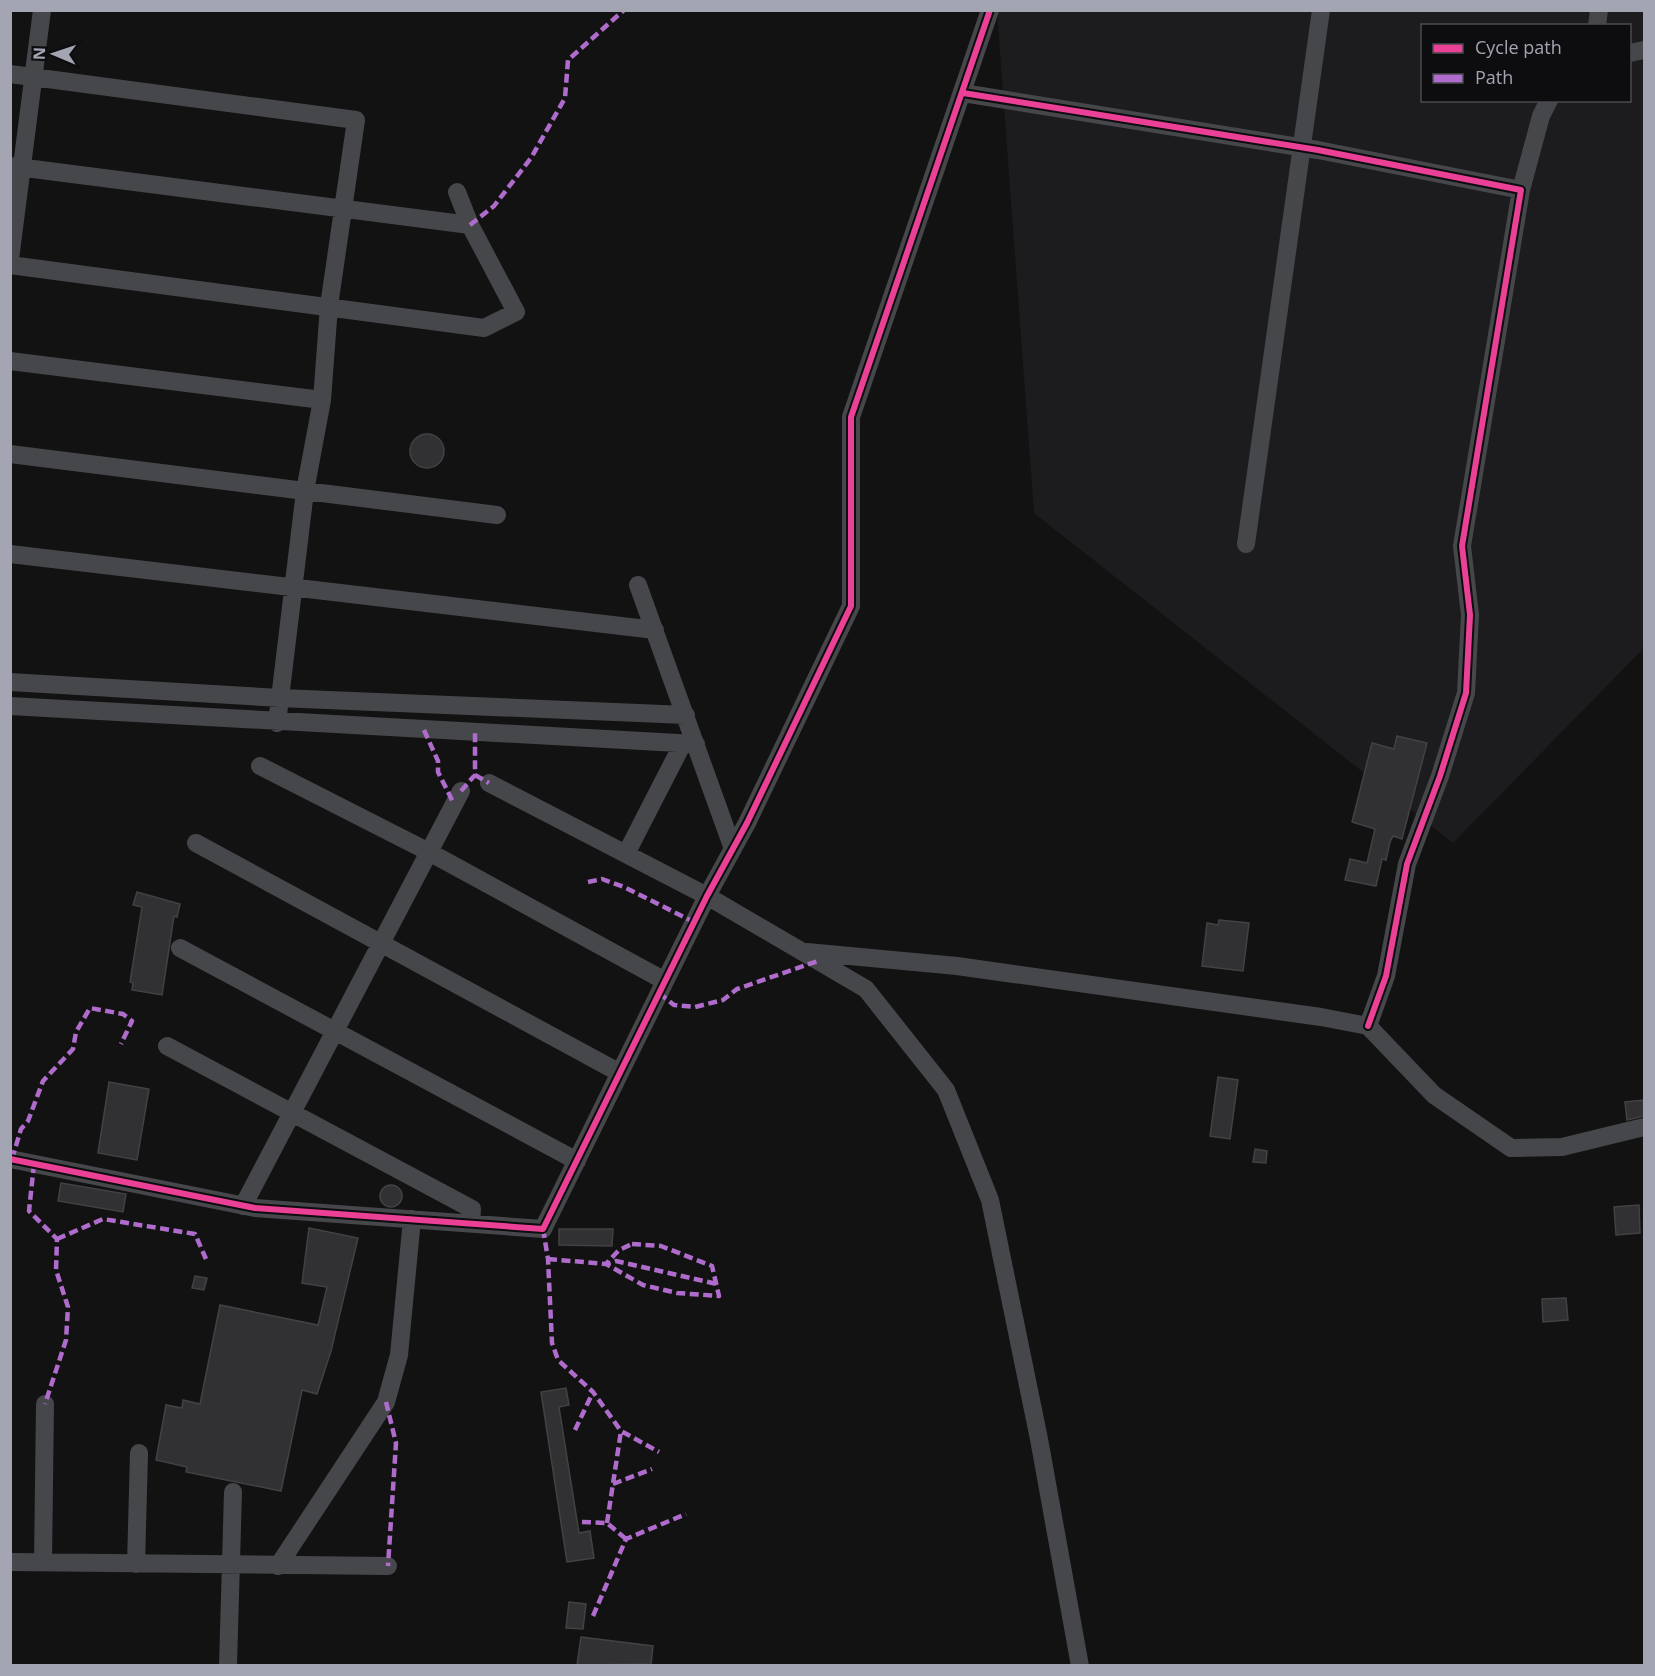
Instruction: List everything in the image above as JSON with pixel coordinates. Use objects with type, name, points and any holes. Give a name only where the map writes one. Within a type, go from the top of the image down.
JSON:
[{"type":"street","points":[[10,260],[16,167],[34,78],[42,10]]},
{"type":"street","points":[[10,1159],[243,1206],[543,1229],[707,896],[733,849],[851,606],[851,417],[990,10]]},
{"type":"street","points":[[1246,544],[1321,10]]},
{"type":"street","points":[[10,74],[356,120],[329,306],[322,400],[305,491],[278,723]]},
{"type":"street","points":[[963,93],[1302,149],[1521,190]]},
{"type":"street","points":[[1368,1026],[1386,976],[1407,864],[1440,776],[1466,693],[1470,615],[1462,546],[1521,190],[1541,116],[1548,102]]},
{"type":"street","points":[[16,167],[471,225]]},
{"type":"street","points":[[10,264],[484,328],[516,312],[471,225],[457,192]]},
{"type":"street","points":[[10,361],[322,400]]},
{"type":"street","points":[[10,454],[497,515]]},
{"type":"street","points":[[10,554],[655,630]]},
{"type":"street","points":[[638,585],[686,715],[690,743],[733,849]]},
{"type":"street","points":[[10,682],[280,698],[686,715]]},
{"type":"street","points":[[10,706],[278,723],[690,743]]},
{"type":"street","points":[[626,854],[690,743]]},
{"type":"street","points":[[260,766],[429,852],[665,981]]},
{"type":"street","points":[[489,783],[707,896],[866,989],[946,1090],[990,1200],[1039,1439],[1080,1665]]},
{"type":"street","points":[[243,1206],[461,791]]},
{"type":"street","points":[[196,843],[620,1072]]},
{"type":"street","points":[[180,948],[576,1161]]},
{"type":"street","points":[[802,952],[957,966],[1368,1026],[1434,1095],[1511,1148],[1562,1147],[1644,1127]]},
{"type":"street","points":[[167,1046],[472,1209],[471,1224]]},
{"type":"street","points":[[278,1566],[386,1402],[399,1355],[412,1219]]},
{"type":"street","points":[[43,1562],[45,1404]]},
{"type":"street","points":[[136,1564],[140,1453]]},
{"type":"street","points":[[228,1665],[229,1565],[233,1492]]},
{"type":"street","points":[[10,1562],[388,1566]]},
{"type":"shaded area","points":[[997,11],[1644,11],[1644,634],[1642,650],[1453,843],[1034,513]]},
{"type":"building","points":[[427,434],[439,439],[444,451],[439,463],[427,468],[415,463],[410,451],[415,439]]},
{"type":"building","points":[[1397,736],[1427,743],[1402,839],[1393,836],[1386,860],[1382,859],[1376,886],[1345,880],[1350,859],[1367,863],[1375,829],[1352,822],[1372,743],[1394,749]]},
{"type":"building","points":[[137,892],[180,904],[177,917],[174,916],[162,995],[132,990],[133,983],[130,982],[142,907],[133,905]]},
{"type":"building","points":[[1219,920],[1249,923],[1243,971],[1202,966],[1207,923],[1218,925]]},
{"type":"building","points":[[1218,1077],[1238,1080],[1230,1139],[1210,1136]]},
{"type":"building","points":[[109,1082],[149,1089],[137,1160],[98,1153]]},
{"type":"building","points":[[1644,1100],[1644,1116],[1627,1120],[1625,1102]]},
{"type":"building","points":[[1255,1149],[1267,1151],[1266,1163],[1253,1162]]},
{"type":"building","points":[[61,1183],[126,1194],[123,1212],[58,1201]]},
{"type":"building","points":[[391,1185],[399,1188],[402,1196],[399,1204],[391,1207],[383,1204],[380,1196],[383,1188]]},
{"type":"building","points":[[1639,1205],[1640,1233],[1616,1235],[1614,1207]]},
{"type":"building","points":[[309,1228],[358,1238],[331,1351],[317,1394],[302,1390],[281,1491],[186,1472],[187,1467],[156,1460],[166,1405],[182,1408],[183,1400],[200,1404],[220,1305],[318,1325],[327,1287],[302,1283]]},
{"type":"building","points":[[559,1229],[613,1229],[612,1246],[559,1245]]},
{"type":"building","points":[[195,1276],[207,1278],[204,1290],[192,1288]]},
{"type":"building","points":[[1566,1298],[1568,1320],[1543,1322],[1542,1299]]},
{"type":"building","points":[[566,1388],[569,1405],[559,1407],[579,1533],[590,1531],[594,1558],[567,1562],[541,1392]]},
{"type":"building","points":[[569,1602],[586,1604],[583,1629],[566,1628]]},
{"type":"building","points":[[581,1637],[653,1646],[651,1664],[577,1665]]},
{"type":"marked path","points":[[470,225],[494,206],[531,158],[565,98],[568,60],[624,10]]},
{"type":"marked path","points":[[424,730],[438,761],[438,772],[454,804]]},
{"type":"marked path","points":[[461,791],[475,775],[475,733]]},
{"type":"marked path","points":[[475,775],[489,783]]},
{"type":"marked path","points":[[588,882],[602,879],[624,887],[694,922]]},
{"type":"marked path","points":[[659,993],[674,1005],[695,1007],[723,1000],[737,989],[818,961]]},
{"type":"marked path","points":[[12,1159],[21,1129],[28,1121],[43,1081],[73,1049],[76,1032],[90,1008],[123,1014],[132,1021],[121,1044]]},
{"type":"marked path","points":[[34,1164],[29,1211],[57,1239],[56,1270],[68,1307],[66,1340],[45,1404]]},
{"type":"marked path","points":[[57,1239],[103,1219],[195,1234],[206,1259]]},
{"type":"marked path","points":[[543,1229],[548,1259],[552,1343],[558,1360],[593,1392],[621,1431],[659,1452]]},
{"type":"marked path","points":[[632,1244],[661,1246],[712,1266],[719,1296],[677,1293],[643,1285],[606,1264],[619,1250],[632,1244]]},
{"type":"marked path","points":[[548,1259],[606,1264],[616,1261],[717,1284]]},
{"type":"marked path","points":[[575,1430],[593,1392]]},
{"type":"marked path","points":[[386,1402],[396,1443],[388,1566]]},
{"type":"marked path","points":[[607,1523],[621,1431]]},
{"type":"marked path","points":[[613,1484],[652,1469]]},
{"type":"marked path","points":[[593,1616],[626,1539],[686,1514]]},
{"type":"marked path","points":[[582,1522],[607,1523],[626,1539]]},
{"type":"cycle path","points":[[10,1159],[255,1208],[543,1229],[707,896],[747,823],[851,606],[851,417],[990,10]]},
{"type":"cycle path","points":[[963,93],[1318,150],[1521,190],[1462,546],[1470,615],[1466,693],[1440,776],[1407,864],[1386,976],[1368,1026]]}]
